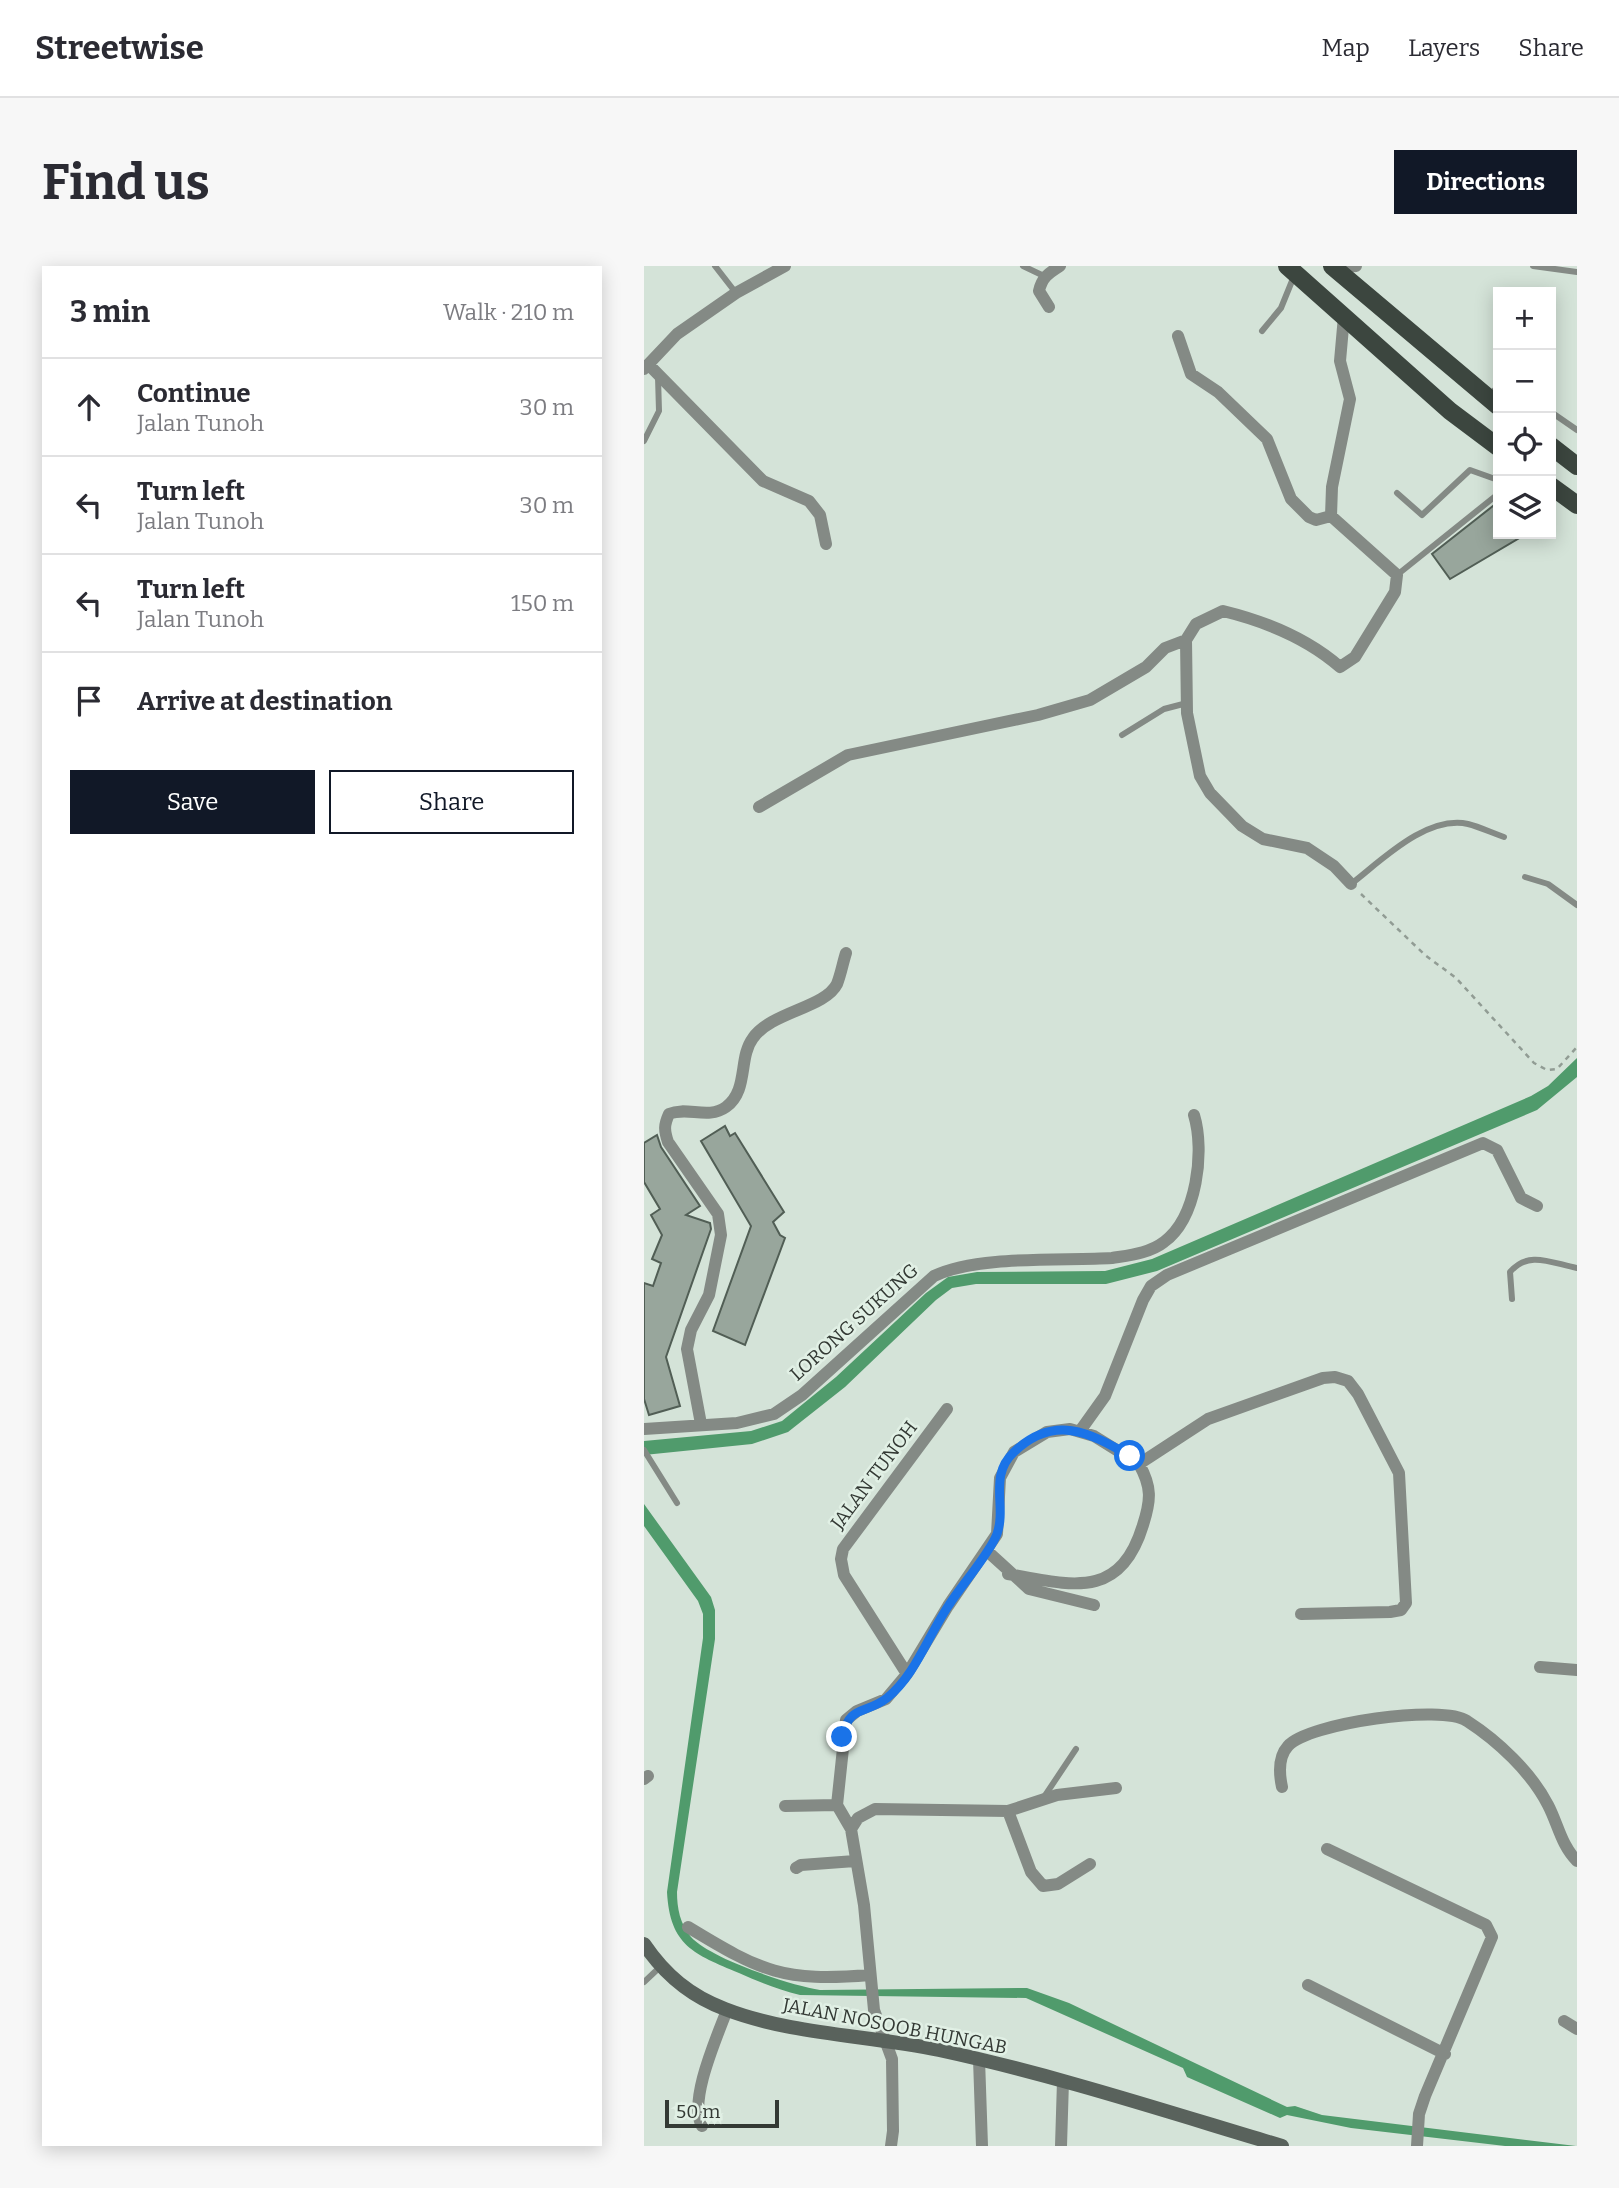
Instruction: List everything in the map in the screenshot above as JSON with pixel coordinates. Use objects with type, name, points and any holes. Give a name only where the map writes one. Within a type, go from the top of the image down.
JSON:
[{"type":"main road","points":[[1333,267],[1493,396]]},
{"type":"main road","points":[[1291,270],[1450,411],[1493,443]]},
{"type":"main road","points":[[1556,450],[1577,466]]},
{"type":"main road","points":[[1556,490],[1577,505]]},
{"type":"main road","name":"JALAN NOSOOB HUNGAB","points":[[644,1944],[660,1966],[692,1993],[727,2010],[798,2027],[885,2039],[979,2059],[1282,2146]]},
{"type":"street","points":[[785,266],[736,293],[677,334],[650,370],[763,481],[809,501],[820,515],[826,544]]},
{"type":"street","points":[[1049,307],[1039,291],[1044,276],[1060,266]]},
{"type":"street","points":[[1333,267],[1356,266]]},
{"type":"street","points":[[1331,516],[1332,487],[1350,399],[1340,361],[1344,316]]},
{"type":"street","points":[[1178,336],[1191,374],[1218,392],[1267,439],[1291,499],[1309,517],[1316,520],[1331,516]]},
{"type":"street","points":[[1331,516],[1397,575],[1395,592],[1355,657],[1340,667],[1326,654],[1261,621],[1223,611],[1196,624],[1186,640],[1187,703],[1199,776],[1210,793],[1242,826],[1263,839],[1307,848],[1334,866],[1351,884]]},
{"type":"street","points":[[759,807],[848,755],[1038,715],[1090,700],[1146,667],[1165,648],[1186,640]]},
{"type":"street","points":[[701,1424],[687,1349],[691,1330],[709,1294],[722,1225],[718,1213],[668,1142],[664,1130],[665,1122],[669,1114],[676,1111],[706,1113],[727,1106],[741,1083],[753,1038],[765,1025],[828,994],[836,985],[846,953]]},
{"type":"street","name":"LORONG SUKUNG","points":[[644,1429],[737,1423],[774,1413],[802,1395],[934,1276],[951,1267],[978,1263],[1112,1258],[1133,1255],[1162,1244],[1174,1234],[1195,1185],[1199,1141],[1194,1115]]},
{"type":"street","points":[[1080,1431],[1105,1396],[1143,1300],[1151,1286],[1167,1275],[1483,1143],[1497,1150],[1521,1198],[1537,1206]]},
{"type":"street","points":[[1139,1464],[1208,1419],[1305,1383],[1335,1377],[1348,1381],[1358,1394],[1399,1473],[1406,1603],[1401,1610],[1301,1614]]},
{"type":"street","name":"JALAN TUNOH","points":[[907,1674],[844,1575],[841,1559],[843,1549],[947,1409]]},
{"type":"street","points":[[891,2146],[892,2059],[874,2010],[864,1905],[851,1829],[837,1805],[846,1720],[857,1711],[886,1699],[907,1674],[997,1534],[1000,1478],[1014,1452],[1047,1432],[1080,1431],[1117,1448],[1139,1464],[1149,1481],[1151,1498],[1139,1540],[1124,1566],[1102,1581],[1071,1585],[1008,1574]]},
{"type":"street","points":[[986,1550],[1008,1574],[1029,1589],[1094,1605]]},
{"type":"street","points":[[1540,1667],[1577,1670]]},
{"type":"street","points":[[1282,1787],[1279,1775],[1281,1758],[1288,1746],[1309,1732],[1370,1720],[1445,1715],[1465,1719],[1532,1777],[1549,1805],[1563,1840],[1577,1861]]},
{"type":"street","points":[[851,1829],[858,1818],[874,1809],[1008,1811],[1043,1799],[1116,1788]]},
{"type":"street","points":[[785,1805],[837,1805]]},
{"type":"street","points":[[1008,1811],[1031,1872],[1043,1886],[1058,1884],[1090,1864]]},
{"type":"street","points":[[1327,1849],[1486,1925],[1492,1937],[1419,2114],[1417,2146]]},
{"type":"street","points":[[796,1868],[801,1865],[855,1861]]},
{"type":"street","points":[[688,1927],[731,1953],[780,1975],[818,1979],[870,1979]]},
{"type":"street","points":[[1308,1985],[1445,2054]]},
{"type":"street","points":[[702,2126],[696,2116],[699,2099],[727,2010]]},
{"type":"street","points":[[1564,2021],[1577,2029]]},
{"type":"street","points":[[979,2059],[982,2146]]},
{"type":"street","points":[[1062,2146],[1063,2081]]},
{"type":"lane","points":[[715,266],[736,293]]},
{"type":"lane","points":[[1023,266],[1044,276]]},
{"type":"lane","points":[[1533,266],[1577,272]]},
{"type":"lane","points":[[1262,331],[1281,308],[1291,270]]},
{"type":"lane","points":[[644,441],[659,411],[650,370]]},
{"type":"lane","points":[[1552,413],[1577,430]]},
{"type":"lane","points":[[1397,493],[1422,515],[1470,470],[1493,478]]},
{"type":"lane","points":[[1397,575],[1493,499]]},
{"type":"lane","points":[[1122,735],[1164,709],[1187,703]]},
{"type":"lane","points":[[1351,884],[1422,833],[1444,825],[1466,823],[1504,837]]},
{"type":"lane","points":[[1525,877],[1548,884],[1577,905]]},
{"type":"lane","points":[[1512,1299],[1510,1272],[1520,1261],[1531,1259],[1577,1268]]},
{"type":"lane","points":[[644,1450],[677,1503]]},
{"type":"lane","points":[[1043,1799],[1076,1749]]},
{"type":"lane","points":[[644,1982],[660,1966]]},
{"type":"path","points":[[1351,884],[1414,946],[1456,978],[1534,1063],[1547,1070],[1557,1069],[1577,1047]]},
{"type":"shaded area","points":[[1577,1058],[1577,1077],[1537,1110],[1157,1271],[1106,1284],[976,1284],[952,1288],[845,1387],[788,1432],[752,1444],[644,1455],[644,1441],[751,1431],[782,1421],[836,1377],[926,1293],[948,1277],[977,1272],[1105,1271],[1152,1259],[1531,1096],[1548,1086]]},
{"type":"shaded area","points":[[644,1504],[711,1597],[715,1610],[715,1639],[677,1892],[684,1927],[701,1945],[752,1970],[820,1990],[1027,1988],[1069,2003],[1287,2107],[1295,2106],[1322,2115],[1576,2146],[1505,2146],[1351,2128],[1287,2115],[1280,2118],[1187,2077],[1183,2068],[1026,1998],[800,1995],[762,1983],[697,1953],[687,1946],[673,1925],[667,1892],[703,1638],[703,1614],[698,1601],[644,1526]]},
{"type":"building","points":[[1493,506],[1493,539],[1518,539],[1450,579],[1432,554]]},
{"type":"building","points":[[725,1126],[730,1136],[735,1133],[784,1212],[773,1222],[780,1235],[785,1238],[745,1345],[713,1331],[751,1226],[701,1141]]},
{"type":"building","points":[[657,1135],[661,1147],[700,1206],[686,1215],[710,1223],[711,1229],[666,1357],[680,1406],[649,1415],[644,1399],[644,1283],[653,1286],[661,1263],[652,1259],[662,1235],[651,1215],[660,1209],[644,1182],[644,1143]]},
{"type":"route","points":[[842,1737],[846,1720],[857,1711],[886,1699],[907,1674],[948,1605],[997,1534],[1000,1478],[1005,1464],[1014,1452],[1047,1432],[1070,1429],[1094,1436],[1130,1456]]}]
